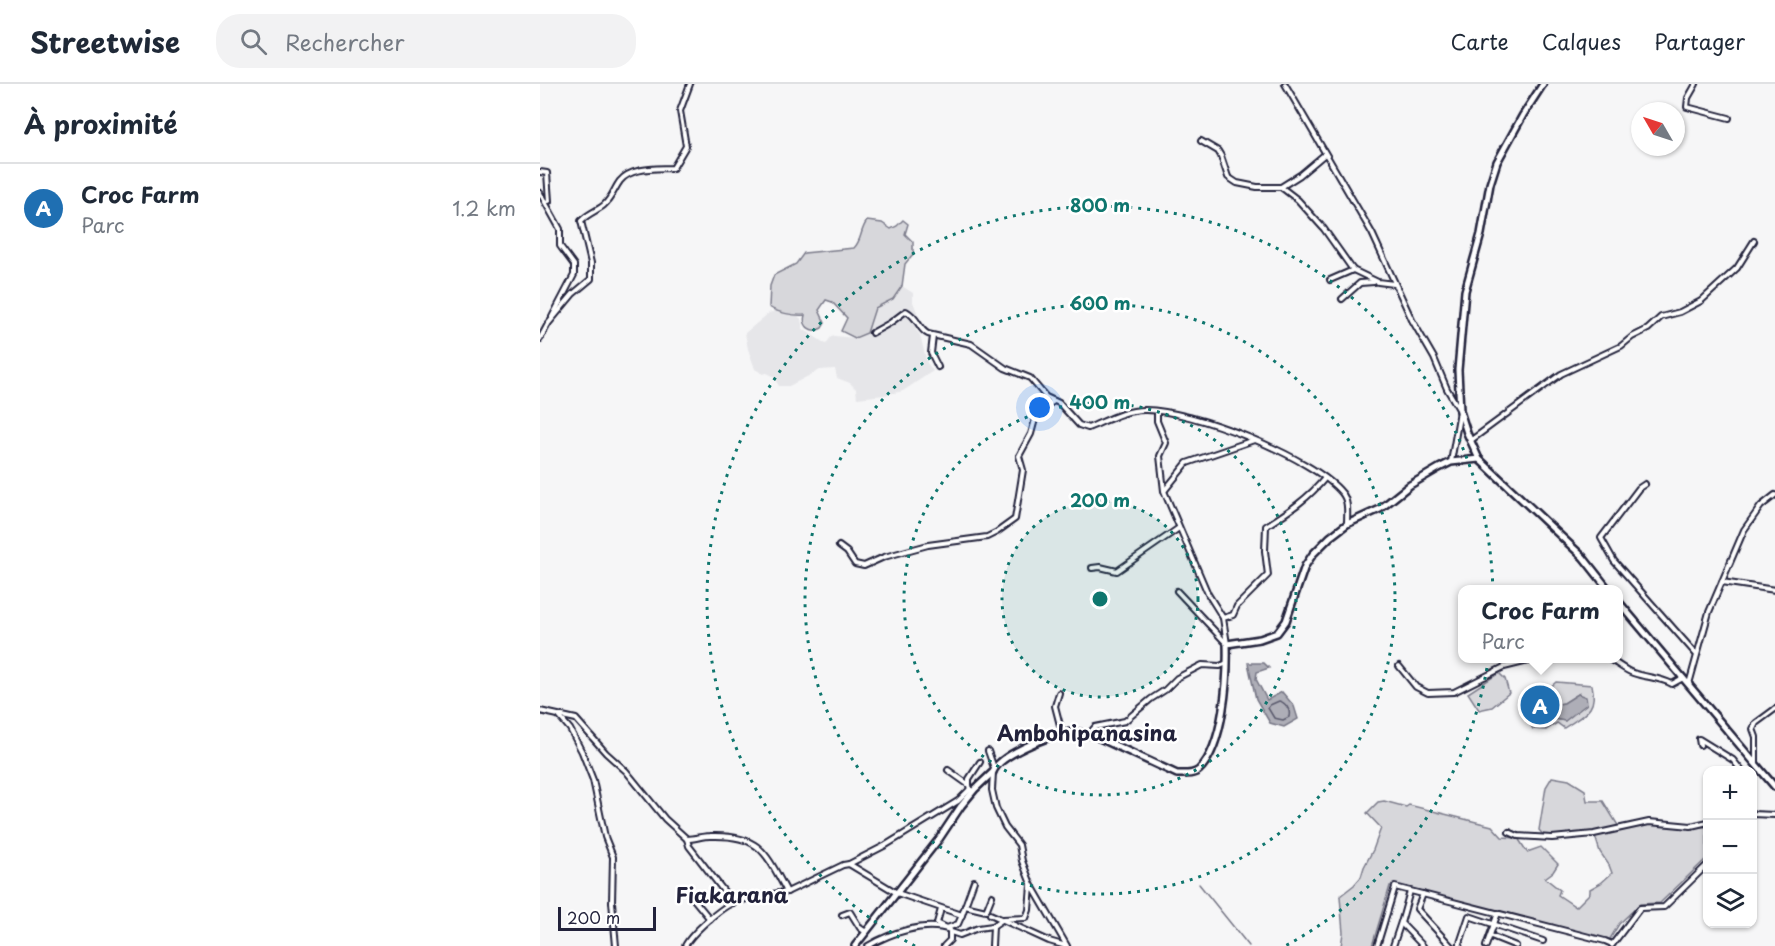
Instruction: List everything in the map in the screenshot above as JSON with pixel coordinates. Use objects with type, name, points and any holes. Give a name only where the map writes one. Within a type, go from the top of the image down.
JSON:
[{"type":"street","points":[[548,324],[573,294],[591,279],[591,263],[581,221],[611,198],[622,178],[629,172],[673,168],[686,146],[680,111],[690,84]]},
{"type":"street","points":[[1285,84],[1372,233],[1395,284],[1460,411],[1479,459],[1583,557],[1605,585]]},
{"type":"street","points":[[1451,462],[1460,411],[1458,370],[1465,291],[1481,234],[1490,184],[1497,162],[1543,84]]},
{"type":"street","points":[[1696,84],[1688,98],[1687,107],[1729,118]]},
{"type":"street","points":[[1201,141],[1218,151],[1228,177],[1237,183],[1257,187],[1281,187],[1300,175],[1325,154]]},
{"type":"street","points":[[540,172],[547,173],[549,201]]},
{"type":"street","points":[[1281,187],[1298,200],[1324,228],[1353,270],[1378,282]]},
{"type":"street","points":[[540,192],[560,229],[560,246],[574,265],[574,275],[540,339]]},
{"type":"street","points":[[1470,441],[1561,374],[1610,352],[1648,329],[1660,317],[1680,312],[1701,301],[1737,268],[1754,241]]},
{"type":"street","points":[[1330,280],[1353,270]]},
{"type":"street","points":[[1342,298],[1360,283],[1395,284]]},
{"type":"street","points":[[872,333],[906,311],[916,316],[923,332],[971,344],[1005,368],[1030,378],[1046,397],[1070,413],[1079,425],[1088,428],[1123,413],[1143,410],[1157,411],[1226,427],[1288,455],[1325,478],[1344,494],[1348,508],[1347,524]]},
{"type":"street","points":[[933,336],[931,353],[938,367]]},
{"type":"street","points":[[839,546],[847,552],[855,564],[864,566],[884,557],[928,545],[987,537],[1006,526],[1015,519],[1023,470],[1019,456],[1030,434],[1037,412],[1055,401]]},
{"type":"street","points":[[685,946],[688,940],[710,919],[733,903],[787,892],[886,845],[958,801],[1003,760],[1030,745],[1062,734],[1080,732],[1089,734],[1177,774],[1199,771],[1211,754],[1218,738],[1228,663],[1227,644],[1223,618],[1208,594],[1164,491],[1160,456],[1166,443],[1157,411]]},
{"type":"street","points":[[1164,491],[1187,463],[1254,440]]},
{"type":"street","points":[[1227,644],[1260,639],[1277,633],[1286,621],[1305,566],[1330,537],[1347,524],[1380,509],[1410,485],[1451,462],[1479,459]]},
{"type":"street","points":[[1223,618],[1233,615],[1236,606],[1268,575],[1264,551],[1266,526],[1316,489],[1325,478]]},
{"type":"street","points":[[1645,484],[1639,488],[1601,538],[1614,561],[1696,654]]},
{"type":"street","points":[[1688,685],[1709,612],[1744,530],[1761,506],[1775,495]]},
{"type":"street","points":[[1767,501],[1775,503]]},
{"type":"street","points":[[1092,568],[1100,567],[1118,571],[1179,528]]},
{"type":"street","points":[[1722,582],[1775,590]]},
{"type":"street","points":[[1177,591],[1227,644]]},
{"type":"street","points":[[1623,607],[1775,787]]},
{"type":"street","points":[[1089,734],[1095,727],[1125,721],[1177,678],[1202,664],[1220,666],[1228,663]]},
{"type":"street","points":[[1399,666],[1416,687],[1428,693],[1454,692],[1498,669],[1516,663]]},
{"type":"street","points":[[1615,663],[1630,672],[1641,676],[1662,678],[1672,684],[1683,678]]},
{"type":"street","points":[[1059,693],[1054,706],[1062,734]]},
{"type":"street","points":[[1756,764],[1756,737],[1753,729],[1756,723],[1775,709]]},
{"type":"street","points":[[540,711],[576,719],[606,753],[626,771],[664,819],[687,839],[689,846],[733,903]]},
{"type":"street","points":[[558,715],[570,729],[593,780],[604,837],[613,857],[612,902],[616,946]]},
{"type":"street","points":[[1700,745],[1698,741],[1700,739],[1733,760],[1737,766]]},
{"type":"street","points":[[988,751],[994,770],[992,790],[996,808],[1005,827],[1019,845],[1022,861],[1031,884],[1067,946]]},
{"type":"street","points":[[855,946],[897,893],[970,790],[969,779],[980,762]]},
{"type":"street","points":[[948,770],[970,790]]},
{"type":"street","points":[[1757,814],[1775,815]]},
{"type":"street","points":[[1509,832],[1518,836],[1552,838],[1594,834],[1649,822],[1691,825],[1703,823]]},
{"type":"street","points":[[687,839],[710,836],[740,837],[752,842],[766,855],[787,892]]},
{"type":"street","points":[[849,864],[897,893],[962,915]]},
{"type":"street","points":[[1377,946],[1395,887],[1605,940],[1612,945],[1640,908],[1664,907],[1703,868]]},
{"type":"street","points":[[868,946],[906,930],[946,928],[958,924],[974,881]]},
{"type":"street","points":[[941,909],[937,923],[960,935],[978,928],[993,926],[1004,919],[1026,918],[1029,910],[1031,884]]},
{"type":"street","points":[[686,890],[710,919]]},
{"type":"street","points":[[1393,946],[1410,891]]},
{"type":"street","points":[[1423,894],[1418,909],[1451,946]]},
{"type":"street","points":[[965,906],[986,911],[992,896]]},
{"type":"street","points":[[842,915],[850,912],[866,932]]},
{"type":"street","points":[[1486,946],[1498,913]]},
{"type":"street","points":[[990,914],[1049,941],[1067,946]]},
{"type":"street","points":[[1459,946],[1469,916],[1543,941]]},
{"type":"street","points":[[1401,921],[1423,946]]},
{"type":"street","points":[[992,946],[993,926]]},
{"type":"street","points":[[944,946],[951,932]]},
{"type":"street","points":[[1491,936],[1516,946]]},
{"type":"street","points":[[948,942],[954,946]]},
{"type":"shaded area","points":[[903,220],[908,224],[905,234],[913,242],[913,254],[905,264],[902,286],[893,299],[875,308],[867,333],[855,338],[841,331],[847,318],[832,302],[826,300],[819,310],[825,323],[818,330],[806,326],[805,315],[786,314],[769,307],[770,286],[774,275],[796,264],[804,253],[854,248],[867,221],[882,223],[891,229]]},
{"type":"shaded area","points":[[902,286],[913,293],[913,302],[917,312],[915,329],[920,335],[927,363],[933,371],[903,391],[857,398],[856,389],[850,383],[837,378],[835,369],[820,370],[789,386],[779,386],[773,376],[755,369],[745,333],[769,313],[775,311],[797,315],[801,319],[803,329],[826,344],[831,337],[855,338],[867,333],[875,308],[893,299]]},
{"type":"shaded area","points":[[1499,673],[1505,679],[1509,693],[1492,707],[1479,710],[1468,693]]},
{"type":"shaded area","points":[[1556,682],[1592,685],[1593,701],[1588,711],[1564,728],[1557,723],[1546,730],[1533,729],[1525,715],[1538,698]],"holes":[[[1578,694],[1565,721],[1550,718],[1541,707],[1564,703]]]},
{"type":"shaded area","points":[[1552,777],[1569,780],[1585,790],[1587,801],[1603,801],[1619,827],[1574,839],[1546,838],[1539,830],[1546,787]]},
{"type":"shaded area","points":[[1384,801],[1406,807],[1409,805],[1492,826],[1502,837],[1518,838],[1527,852],[1541,847],[1558,864],[1545,878],[1560,890],[1558,895],[1576,907],[1590,893],[1590,889],[1612,873],[1600,852],[1595,836],[1651,824],[1703,827],[1703,862],[1660,903],[1640,904],[1619,924],[1607,941],[1552,924],[1390,886],[1372,946],[1341,946],[1343,933],[1340,896],[1361,877],[1373,850],[1381,828],[1367,813],[1378,802]]},
{"type":"water","points":[[1248,663],[1264,663],[1269,668],[1257,672],[1256,679],[1267,700],[1282,692],[1294,706],[1298,719],[1284,727],[1270,723],[1256,699]]},
{"type":"water","points":[[1578,694],[1586,697],[1587,704],[1565,721],[1550,718],[1549,714],[1545,713],[1541,717],[1540,707],[1564,703]]},
{"type":"waterway","points":[[1199,884],[1249,946]]},
{"type":"place","name":"Croc Farm","points":[[1540,705]]},
{"type":"district","name":"Ambohipanasina","points":[[1087,732]]},
{"type":"district","name":"Fiakarana","points":[[732,894]]}]
